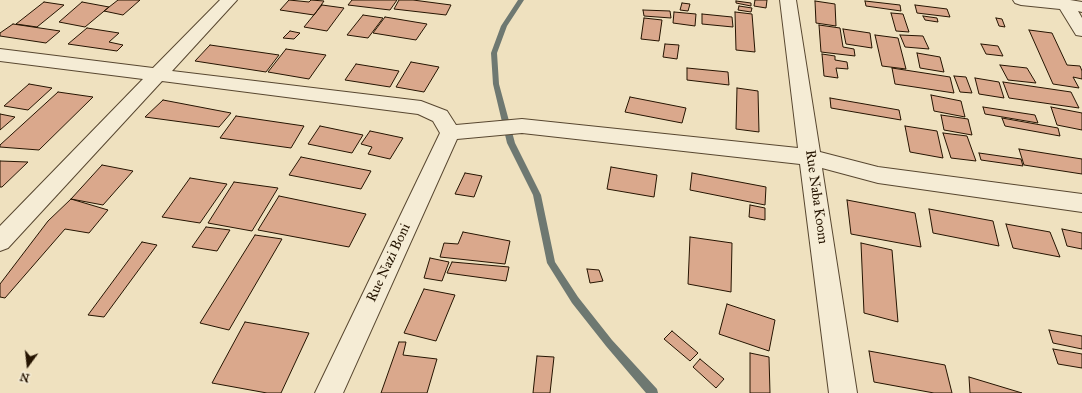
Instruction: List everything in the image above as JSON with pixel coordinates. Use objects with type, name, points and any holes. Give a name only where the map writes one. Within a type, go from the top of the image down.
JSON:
[{"type":"street","points":[[0,241],[229,0]]},
{"type":"street","name":"Rue Naba Koom","points":[[788,0],[843,393]]},
{"type":"street","points":[[1021,0],[1064,2],[1082,7]]},
{"type":"street","points":[[1064,2],[1082,32]]},
{"type":"street","points":[[0,55],[421,108],[440,116],[450,134],[522,126],[810,157],[878,175],[1082,203]]},
{"type":"street","name":"Rue Nazi Boni","points":[[329,393],[450,134]]},
{"type":"building","points":[[118,0],[140,0],[123,15],[104,11]]},
{"type":"building","points":[[289,0],[309,2],[311,0],[324,1],[314,15],[280,10]]},
{"type":"building","points":[[352,0],[397,0],[390,10],[348,5]]},
{"type":"building","points":[[399,0],[413,0],[451,5],[446,15],[394,9]]},
{"type":"building","points":[[755,0],[767,0],[766,8],[754,6]]},
{"type":"building","points":[[736,1],[751,3],[751,6],[736,3]]},
{"type":"building","points":[[815,1],[835,4],[836,26],[816,23]]},
{"type":"building","points":[[865,1],[900,5],[901,11],[866,6]]},
{"type":"building","points":[[44,2],[64,5],[37,27],[16,24]]},
{"type":"building","points":[[82,2],[109,7],[85,27],[59,22]]},
{"type":"building","points":[[682,3],[690,4],[688,11],[680,10]]},
{"type":"building","points":[[322,5],[344,8],[327,31],[304,27]]},
{"type":"building","points":[[915,5],[947,9],[950,17],[917,13]]},
{"type":"building","points":[[739,6],[752,8],[751,12],[738,10]]},
{"type":"building","points":[[643,10],[670,11],[671,18],[644,16]]},
{"type":"building","points":[[674,12],[696,14],[695,26],[673,23]]},
{"type":"building","points":[[735,12],[752,14],[755,52],[736,50]]},
{"type":"building","points":[[891,13],[903,14],[909,32],[896,31]]},
{"type":"building","points":[[702,14],[732,17],[733,27],[702,24]]},
{"type":"building","points":[[363,15],[383,18],[368,38],[347,35]]},
{"type":"building","points":[[923,16],[937,18],[938,22],[925,20]]},
{"type":"building","points":[[385,17],[427,24],[416,40],[373,33]]},
{"type":"building","points":[[644,18],[662,20],[659,41],[641,39]]},
{"type":"building","points":[[996,18],[1002,19],[1005,27],[999,26]]},
{"type":"building","points":[[13,24],[60,31],[46,43],[0,36],[0,33]]},
{"type":"building","points":[[819,25],[840,28],[843,47],[854,49],[855,56],[821,52]]},
{"type":"building","points":[[87,28],[119,33],[109,42],[123,45],[117,51],[68,44]]},
{"type":"building","points":[[843,29],[870,33],[872,48],[846,44]]},
{"type":"building","points":[[1029,30],[1052,33],[1067,65],[1080,66],[1082,71],[1082,79],[1073,77],[1079,88],[1053,84]]},
{"type":"building","points":[[290,31],[300,33],[294,39],[283,38]]},
{"type":"building","points":[[875,35],[898,38],[906,69],[882,66]]},
{"type":"building","points":[[900,35],[923,36],[929,49],[905,47]]},
{"type":"building","points":[[665,44],[679,45],[677,59],[663,57]]},
{"type":"building","points":[[981,44],[998,46],[1003,56],[986,54]]},
{"type":"building","points":[[210,45],[279,55],[266,72],[195,61]]},
{"type":"building","points":[[286,49],[326,55],[309,79],[268,72]]},
{"type":"building","points":[[917,53],[940,57],[944,72],[920,68]]},
{"type":"building","points":[[822,54],[835,56],[835,60],[847,62],[848,69],[836,68],[838,78],[824,76]]},
{"type":"building","points":[[411,62],[439,67],[424,92],[396,87]]},
{"type":"building","points":[[356,64],[399,71],[390,87],[345,80]]},
{"type":"building","points":[[1000,65],[1027,68],[1036,83],[1008,80]]},
{"type":"building","points":[[687,68],[728,72],[729,85],[687,80]]},
{"type":"building","points":[[892,68],[950,77],[954,93],[895,84]]},
{"type":"building","points":[[954,76],[966,77],[972,93],[960,92]]},
{"type":"building","points":[[975,78],[999,82],[1004,98],[979,94]]},
{"type":"building","points":[[1003,82],[1071,92],[1079,108],[1009,98]]},
{"type":"building","points":[[29,84],[52,88],[28,110],[4,106]]},
{"type":"building","points":[[737,88],[758,91],[759,132],[736,129]]},
{"type":"building","points":[[58,92],[93,97],[39,150],[0,147],[0,145]]},
{"type":"building","points":[[931,95],[961,101],[965,117],[934,111]]},
{"type":"building","points":[[630,97],[686,108],[682,123],[625,112]]},
{"type":"building","points":[[830,98],[899,110],[901,120],[831,108]]},
{"type":"building","points":[[163,100],[231,113],[219,127],[145,117]]},
{"type":"building","points":[[983,107],[1035,115],[1038,123],[985,114]]},
{"type":"building","points":[[1051,107],[1082,113],[1082,130],[1057,125]]},
{"type":"building","points":[[0,114],[15,117],[0,130]]},
{"type":"building","points":[[941,115],[968,119],[972,135],[944,130]]},
{"type":"building","points":[[236,116],[304,126],[291,148],[220,138]]},
{"type":"building","points":[[1002,118],[1058,128],[1060,136],[1005,126]]},
{"type":"building","points":[[320,126],[363,135],[352,153],[308,144]]},
{"type":"building","points":[[905,126],[937,131],[943,158],[910,152]]},
{"type":"building","points":[[370,131],[403,138],[390,159],[368,154],[372,147],[361,144]]},
{"type":"building","points":[[943,133],[967,136],[976,161],[951,158]]},
{"type":"building","points":[[1019,149],[1082,159],[1082,174],[1024,165]]},
{"type":"building","points":[[979,153],[1021,159],[1023,166],[981,160]]},
{"type":"building","points":[[301,157],[371,171],[361,189],[289,175]]},
{"type":"building","points":[[0,161],[28,162],[2,187],[0,187]]},
{"type":"building","points":[[102,165],[133,171],[103,205],[71,199]]},
{"type":"building","points":[[611,167],[657,175],[654,197],[607,189]]},
{"type":"building","points":[[465,173],[482,176],[474,197],[455,194]]},
{"type":"building","points":[[692,173],[766,187],[765,205],[690,190]]},
{"type":"building","points":[[190,178],[227,184],[200,223],[162,217]]},
{"type":"building","points":[[234,182],[278,188],[252,231],[208,223]]},
{"type":"building","points":[[279,196],[366,214],[349,247],[258,230]]},
{"type":"building","points":[[71,199],[108,210],[89,233],[65,229],[5,298],[0,297],[0,284],[48,221]]},
{"type":"building","points":[[847,200],[915,213],[921,247],[851,234]]},
{"type":"building","points":[[750,205],[765,208],[765,220],[749,217]]},
{"type":"building","points":[[929,209],[993,221],[999,246],[933,233]]},
{"type":"building","points":[[1006,224],[1050,232],[1060,257],[1013,248]]},
{"type":"building","points":[[206,227],[230,230],[217,251],[192,247]]},
{"type":"building","points":[[1062,229],[1082,233],[1082,249],[1067,246]]},
{"type":"building","points":[[463,232],[510,241],[505,264],[440,257],[444,243],[458,244]]},
{"type":"building","points":[[255,235],[282,239],[229,330],[200,323]]},
{"type":"building","points":[[690,237],[732,243],[731,292],[688,284]]},
{"type":"building","points":[[142,242],[157,245],[104,317],[88,315]]},
{"type":"building","points":[[861,243],[892,250],[898,322],[864,313]]},
{"type":"building","points":[[430,258],[449,262],[442,281],[424,278]]},
{"type":"building","points":[[452,262],[509,267],[506,281],[447,273]]},
{"type":"building","points":[[587,269],[599,270],[603,281],[590,283]]},
{"type":"building","points":[[424,289],[455,295],[436,341],[404,333]]},
{"type":"building","points":[[727,304],[775,320],[769,351],[719,334]]},
{"type":"building","points":[[245,322],[309,333],[281,393],[267,393],[212,383]]},
{"type":"building","points":[[1049,330],[1082,336],[1082,349],[1053,343]]},
{"type":"building","points":[[672,331],[698,353],[690,361],[664,339]]},
{"type":"building","points":[[399,342],[406,342],[403,355],[437,359],[427,393],[381,393]]},
{"type":"building","points":[[1053,349],[1082,354],[1082,368],[1058,364]]},
{"type":"building","points":[[869,351],[945,365],[952,393],[934,393],[874,382]]},
{"type":"building","points":[[750,353],[769,357],[770,393],[750,393]]},
{"type":"building","points":[[537,356],[554,357],[550,393],[533,393]]},
{"type":"building","points":[[700,359],[724,379],[716,388],[693,367]]},
{"type":"building","points":[[969,377],[1022,393],[970,393]]},
{"type":"waterway","points":[[521,0],[504,26],[494,53],[496,84],[511,143],[537,195],[551,263],[575,300],[609,343],[653,393]]}]
